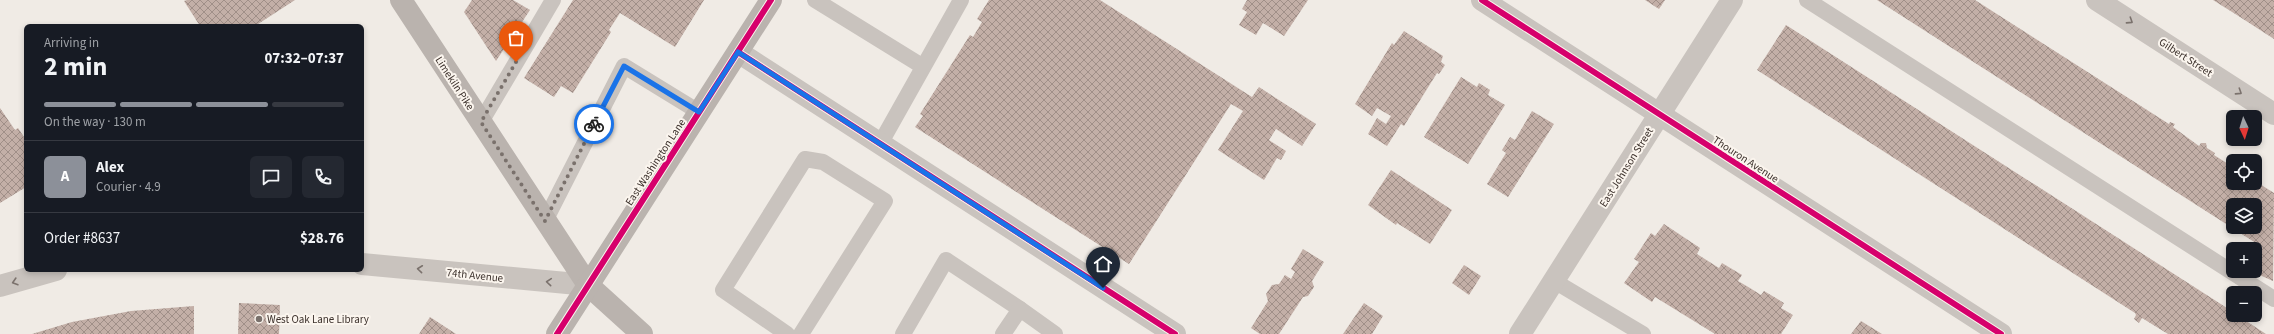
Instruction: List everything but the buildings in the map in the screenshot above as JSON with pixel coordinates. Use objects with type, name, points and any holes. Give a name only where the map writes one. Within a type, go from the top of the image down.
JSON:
[{"type":"street","name":"Limekiln Pike","points":[[401,0],[588,285],[642,334]]},
{"type":"street","name":"East Washington Lane","points":[[557,334],[771,0]]},
{"type":"street","name":"Thouron Avenue","points":[[1482,0],[2001,334]]},
{"type":"street","name":"East Johnson Street","points":[[1520,334],[1732,0]]},
{"type":"street","name":"Gilbert Street","points":[[2097,0],[2274,114]]},
{"type":"street","points":[[738,52],[1175,334]]},
{"type":"street","name":"74th Avenue","points":[[364,264],[588,285]]},
{"type":"street","points":[[0,286],[49,272]]},
{"type":"lane","points":[[481,122],[553,0]]},
{"type":"lane","points":[[815,0],[922,66]]},
{"type":"lane","points":[[880,144],[922,66],[961,0]]},
{"type":"lane","points":[[1807,0],[2274,299]]},
{"type":"lane","points":[[545,221],[624,66],[699,112]]},
{"type":"lane","points":[[787,334],[723,290],[805,159],[823,162],[884,201],[801,334]]},
{"type":"lane","points":[[903,334],[946,260],[1055,334]]},
{"type":"lane","points":[[1554,281],[1643,334]]},
{"type":"lane","points":[[1003,334],[1020,309]]},
{"type":"cycle path","points":[[557,334],[771,0]]},
{"type":"cycle path","points":[[1482,0],[2001,334]]},
{"type":"cycle path","points":[[738,52],[1175,334]]},
{"type":"way so far","points":[[516,62],[481,122],[545,221],[594,124]]},
{"type":"place","name":"West Oak Lane Library","points":[[259,319]]},
{"type":"route","points":[[594,124],[624,66],[699,112],[738,52],[1103,288]]}]
